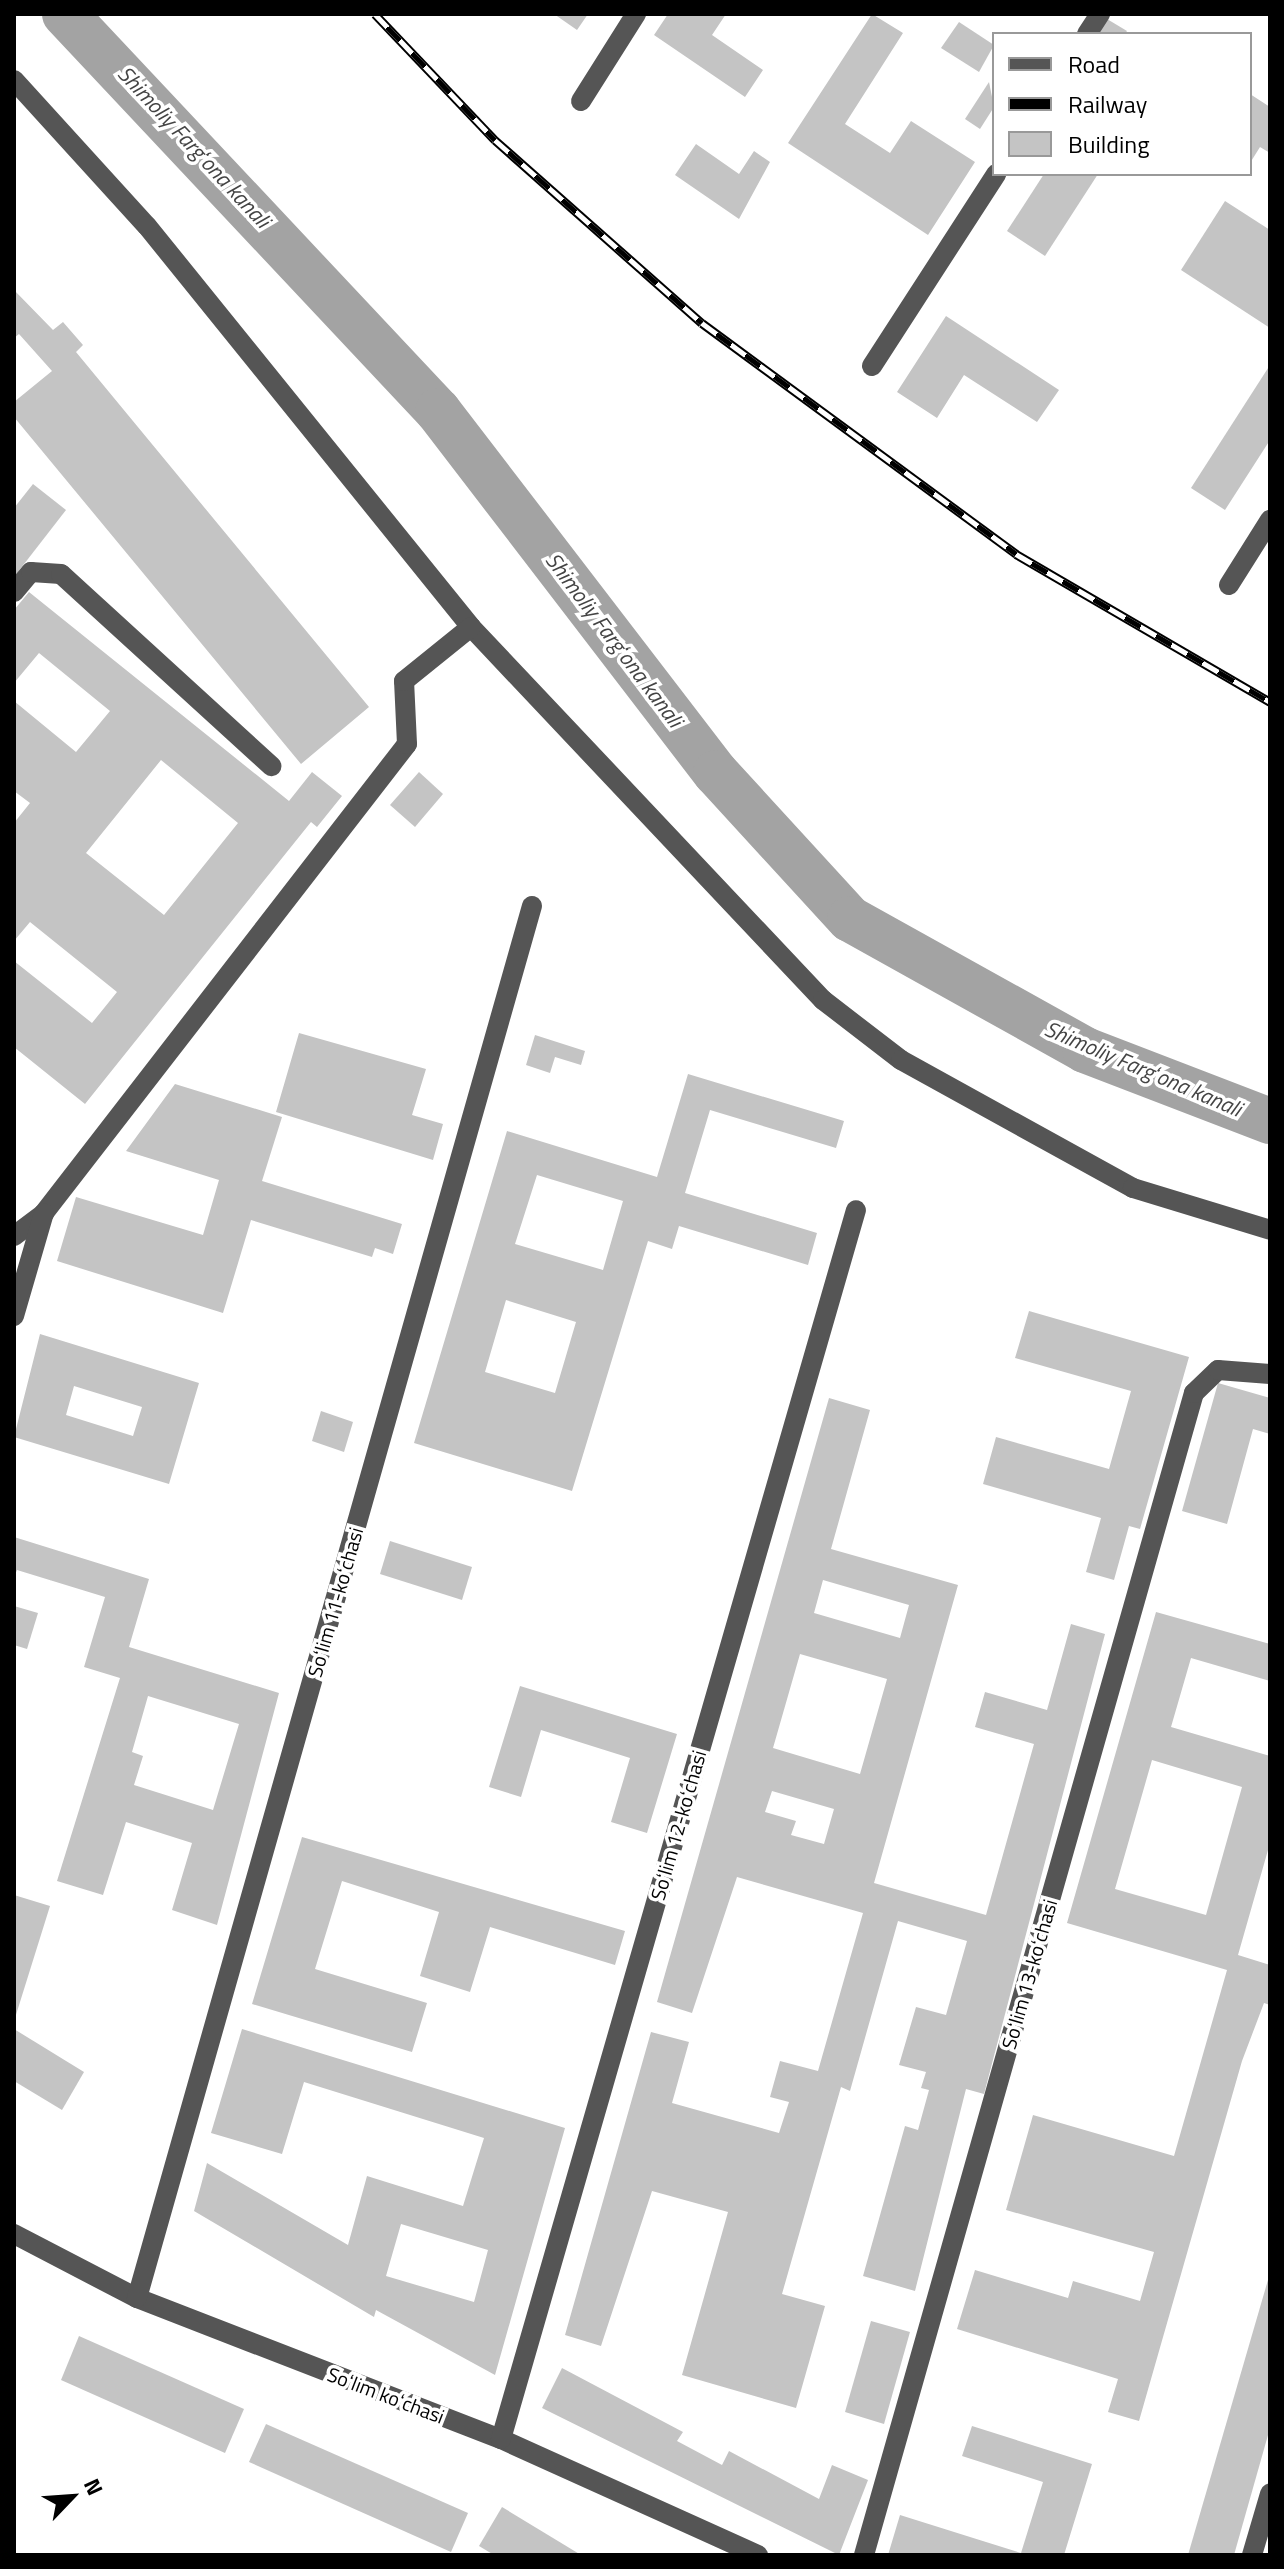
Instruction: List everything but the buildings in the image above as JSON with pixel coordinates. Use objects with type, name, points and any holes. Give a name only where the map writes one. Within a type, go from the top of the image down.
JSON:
[{"type":"street","points":[[581,101],[636,14]]},
{"type":"street","points":[[1088,32],[1100,14]]},
{"type":"street","points":[[14,80],[147,226],[471,627],[823,1000],[901,1060],[1133,1188],[1270,1230]]},
{"type":"street","points":[[872,366],[995,176]]},
{"type":"street","points":[[1229,585],[1270,520]]},
{"type":"street","points":[[14,592],[31,572],[61,574],[271,766]]},
{"type":"street","points":[[14,1236],[44,1213],[407,744],[404,681],[471,627]]},
{"type":"street","name":"Soʻlim 11-koʻchasi","points":[[137,2298],[532,906]]},
{"type":"street","name":"Soʻlim 12-koʻchasi","points":[[501,2439],[856,1210]]},
{"type":"street","points":[[14,1316],[44,1213]]},
{"type":"street","name":"Soʻlim 13-koʻchasi","points":[[864,2555],[1194,1393],[1218,1370],[1270,1374]]},
{"type":"street","name":"Soʻlim koʻchasi","points":[[14,2234],[137,2298],[501,2439],[758,2555]]},
{"type":"street","points":[[1252,2555],[1270,2494]]},
{"type":"waterway","name":"Shimoliy Fargʻona kanali","points":[[65,14],[438,411],[716,773],[850,919],[1085,1050],[1270,1121]]},
{"type":"railway","points":[[375,14],[495,140],[702,323],[1016,554],[1270,702]]}]
